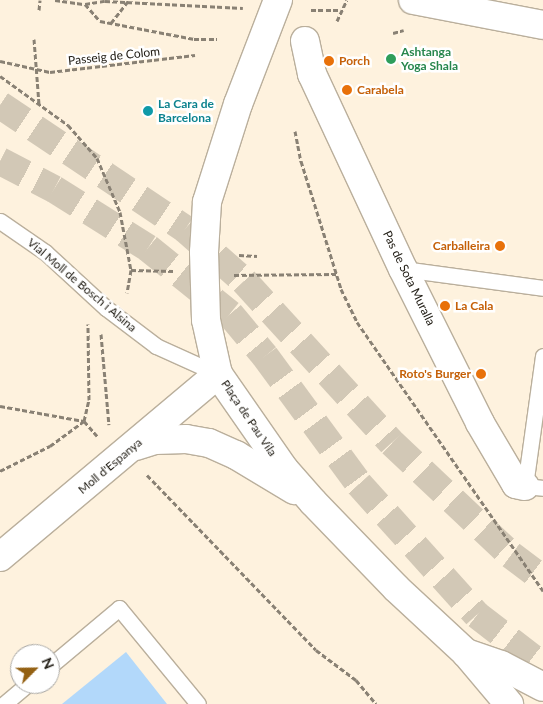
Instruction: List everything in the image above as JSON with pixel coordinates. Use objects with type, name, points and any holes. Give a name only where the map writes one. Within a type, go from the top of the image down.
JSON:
[{"type":"street","points":[[413,0],[543,25]]},
{"type":"street","name":"Plaça de Pau Vila","points":[[276,5],[238,104],[207,202],[204,252],[206,320],[218,374],[284,469],[313,502],[396,588],[466,653],[509,704]]},
{"type":"street","name":"Pas de Sota Muralla","points":[[305,41],[312,74],[403,269],[480,423],[516,484],[534,487]]},
{"type":"street","name":"Moll d'Espanya","points":[[0,557],[139,458],[218,374]]},
{"type":"street","points":[[139,458],[155,440],[186,439],[210,443],[236,455],[313,502]]},
{"type":"street","name":"Plaça de Pau Vila","points":[[466,653],[509,669],[543,687]]},
{"type":"lane","name":"Vial Moll de Bosch i Alsina","points":[[0,221],[45,252],[106,308],[156,346],[218,374]]},
{"type":"lane","points":[[403,269],[543,288]]},
{"type":"lane","points":[[534,487],[543,356]]},
{"type":"lane","points":[[60,658],[119,608],[198,704]]},
{"type":"lane","points":[[4,704],[16,694]]},
{"type":"path","points":[[39,10],[40,0]]},
{"type":"path","points":[[55,0],[85,4],[128,1],[276,5]]},
{"type":"path","points":[[337,21],[347,0]]},
{"type":"path","points":[[110,24],[128,1]]},
{"type":"path","points":[[85,4],[95,19],[110,24],[194,39],[217,39]]},
{"type":"path","points":[[34,39],[34,69],[39,104]]},
{"type":"path","name":"Passeig de Colom","points":[[0,61],[50,72],[195,55]]},
{"type":"path","points":[[0,76],[39,104],[87,144],[112,187],[131,270],[125,302]]},
{"type":"path","points":[[296,131],[301,161],[336,274],[357,322],[543,592]]},
{"type":"path","points":[[239,255],[257,256]]},
{"type":"path","points":[[131,270],[162,270]]},
{"type":"path","points":[[241,276],[336,274]]},
{"type":"path","points":[[0,471],[50,446],[84,421],[89,400],[88,318]]},
{"type":"path","points":[[101,330],[110,428]]},
{"type":"path","points":[[0,406],[84,421],[102,442]]},
{"type":"path","points":[[139,458],[316,650],[356,680],[376,704]]},
{"type":"water","points":[[126,652],[167,704],[62,704]]},
{"type":"tunnel","points":[[0,105],[185,229],[244,281],[392,443],[511,555],[543,579]]},
{"type":"tunnel","points":[[0,161],[54,189],[148,248],[230,314],[265,356],[359,484],[477,615],[543,666]]},
{"type":"place","name":"Ashtanga Yoga Shala","points":[[391,59]]},
{"type":"place","name":"Porch","points":[[329,61]]},
{"type":"place","name":"Carabela","points":[[347,90]]},
{"type":"place","name":"La Cara de Barcelona","points":[[148,111]]},
{"type":"place","name":"Carballeira","points":[[500,246]]},
{"type":"place","name":"La Cala","points":[[445,306]]},
{"type":"place","name":"Roto's Burger","points":[[481,374]]}]
